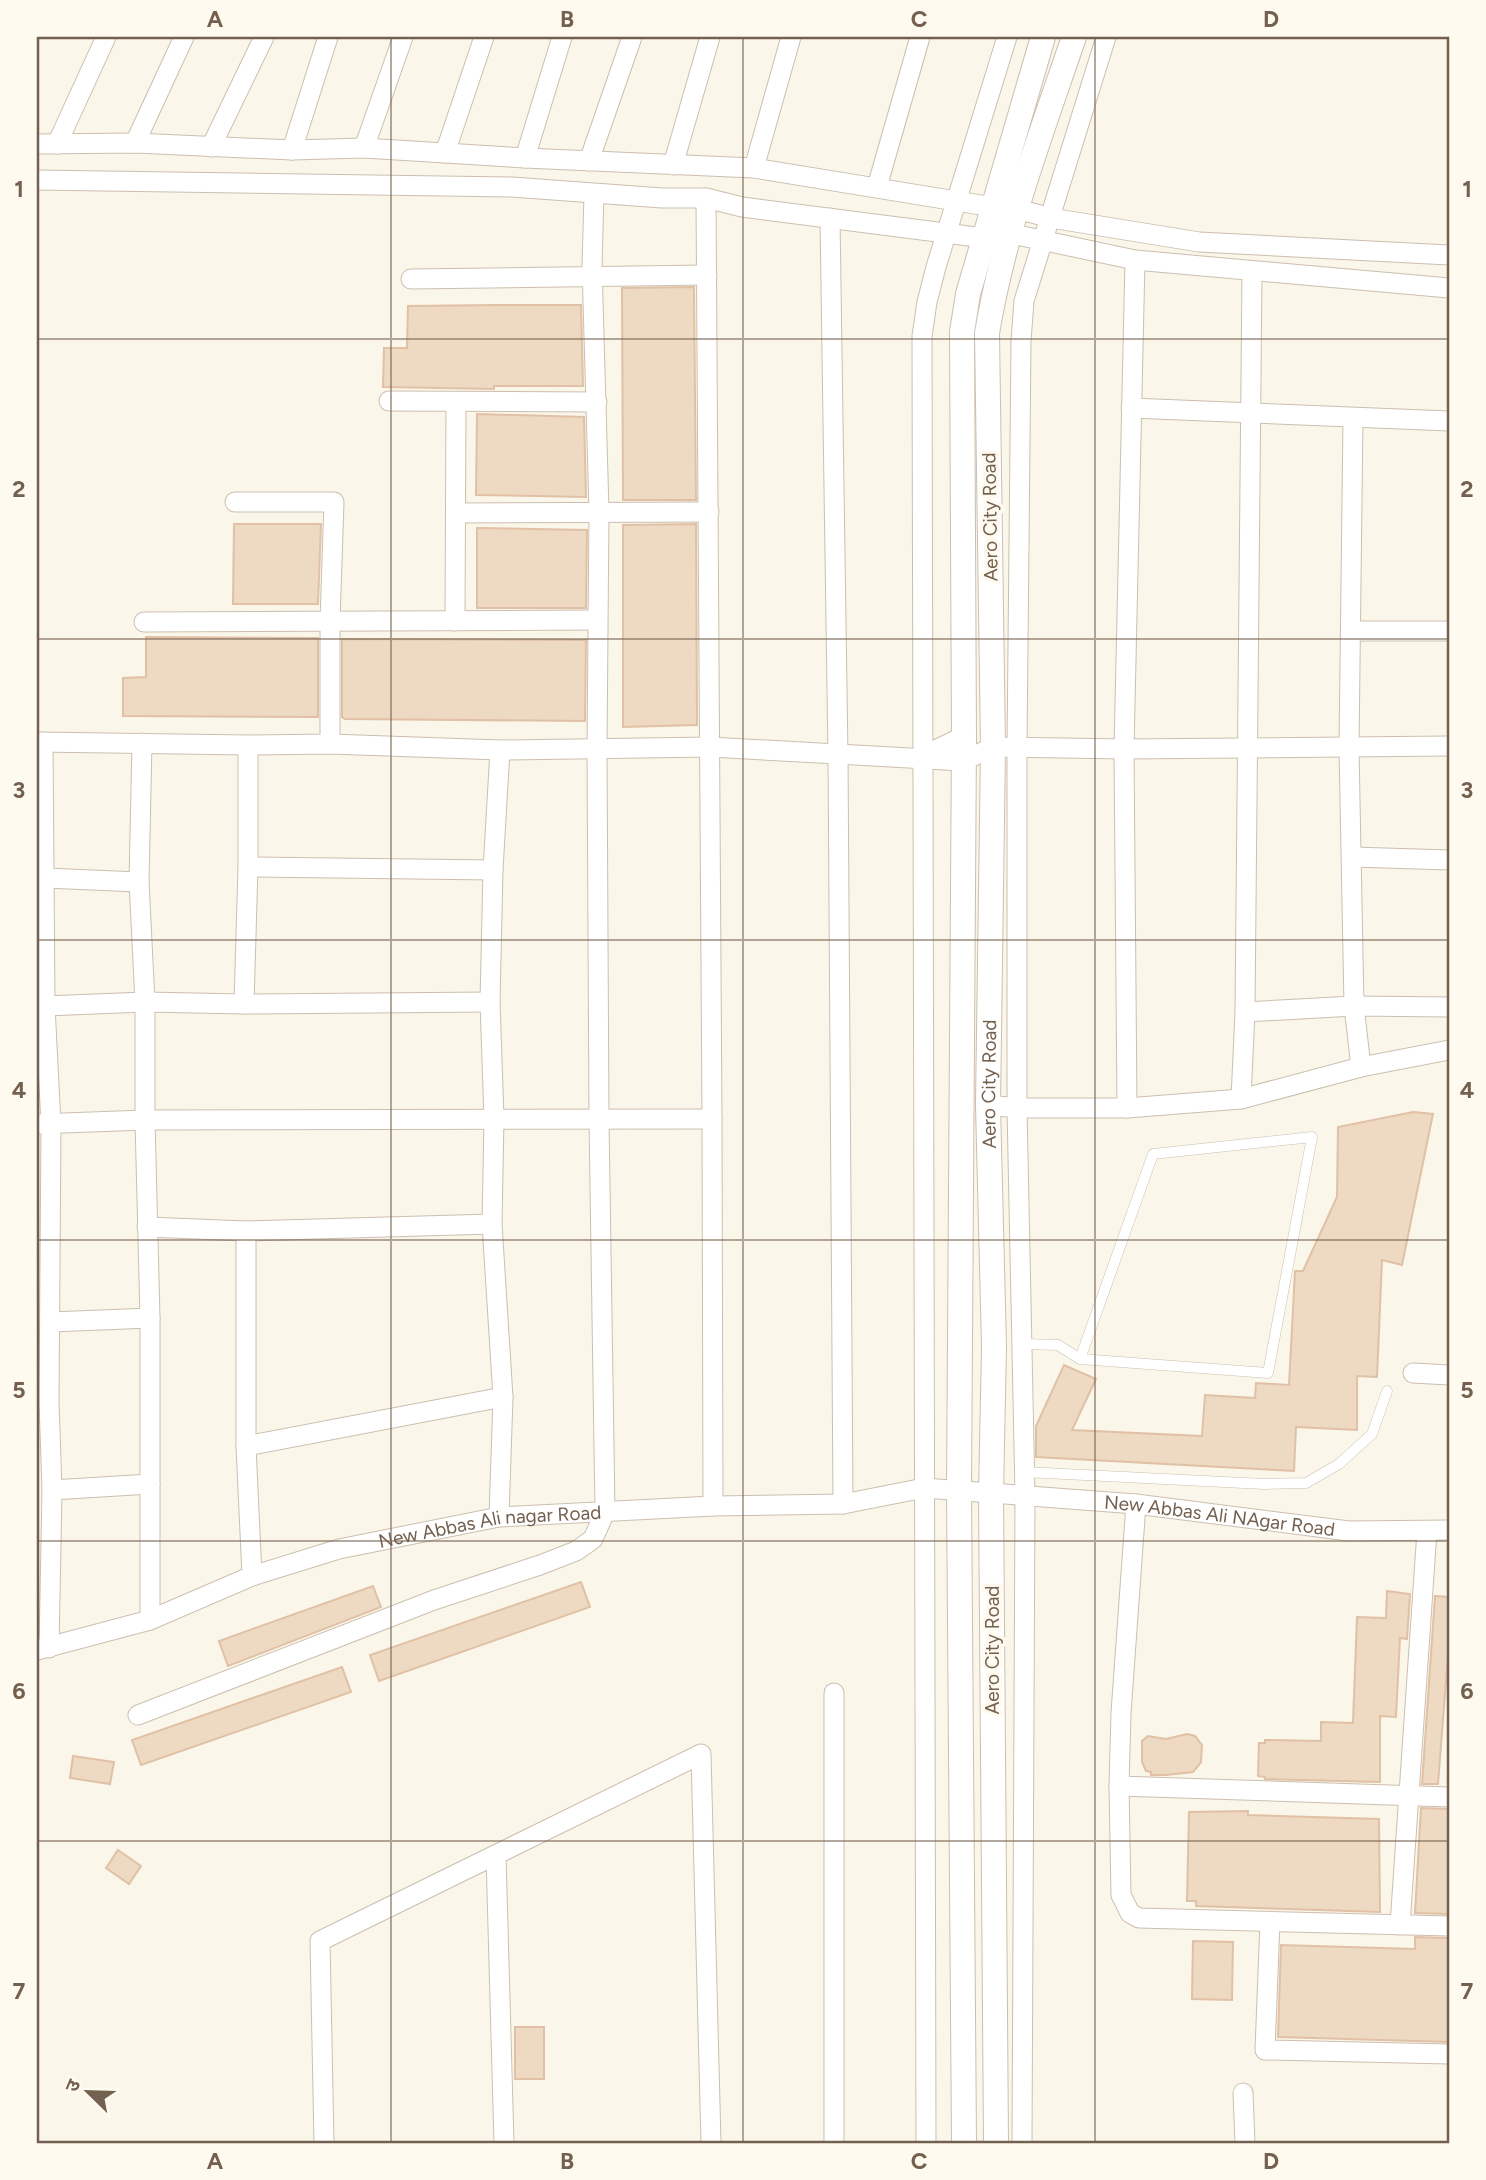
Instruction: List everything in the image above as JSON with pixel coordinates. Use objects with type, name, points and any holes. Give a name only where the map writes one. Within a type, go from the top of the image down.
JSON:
[{"type":"street","points":[[106,37],[47,144],[135,143],[292,150],[364,148],[525,158],[754,167],[1199,242],[1449,255]]},
{"type":"street","points":[[135,143],[184,37]]},
{"type":"street","points":[[211,147],[264,37]]},
{"type":"street","points":[[292,150],[328,37]]},
{"type":"street","points":[[364,148],[403,37]]},
{"type":"street","points":[[445,153],[484,37]]},
{"type":"street","points":[[525,158],[562,37]]},
{"type":"street","points":[[589,161],[632,37]]},
{"type":"street","points":[[673,164],[710,37]]},
{"type":"street","points":[[754,167],[791,37]]},
{"type":"street","points":[[877,187],[920,37]]},
{"type":"street","points":[[926,2143],[922,336],[933,279],[1007,37]]},
{"type":"street","name":"Aero City Road","points":[[996,2143],[991,1494],[993,1347],[988,1105],[1005,747],[987,333],[1008,233],[1005,208],[1043,37]]},
{"type":"street","name":"Aero City Road","points":[[964,2143],[959,1491],[962,332],[968,294],[984,239],[1005,208],[1074,37]]},
{"type":"street","points":[[1022,2143],[1025,1495],[1017,1108],[1005,747],[1021,341],[1024,301],[1106,37]]},
{"type":"street","points":[[37,180],[512,187],[594,194],[706,198],[743,207],[984,239],[1008,233],[1135,260],[1449,288]]},
{"type":"street","points":[[138,1715],[434,1600],[576,1551],[593,1539],[606,1512],[599,1120],[598,511],[594,194]]},
{"type":"street","points":[[706,198],[713,1507]]},
{"type":"street","points":[[830,218],[838,756],[843,1504]]},
{"type":"street","points":[[1127,1108],[1124,749],[1135,260]]},
{"type":"street","points":[[1241,1099],[1245,1012],[1252,272]]},
{"type":"street","points":[[411,279],[708,275]]},
{"type":"street","points":[[389,401],[597,402]]},
{"type":"street","points":[[455,621],[456,402]]},
{"type":"street","points":[[1132,408],[1449,421]]},
{"type":"street","points":[[1353,418],[1349,748],[1354,1006],[1361,1067]]},
{"type":"street","points":[[234,502],[334,502],[330,744]]},
{"type":"street","points":[[456,513],[709,512]]},
{"type":"street","points":[[144,622],[597,621]]},
{"type":"street","points":[[1352,631],[1449,631]]},
{"type":"street","points":[[43,1649],[52,1490],[43,1402],[51,1322],[44,1124],[45,878],[40,742],[330,744],[500,750],[710,747],[922,759],[963,750],[1005,747],[1124,749],[1449,746]]},
{"type":"street","points":[[142,743],[139,882],[145,1002],[150,1318],[150,1620]]},
{"type":"street","points":[[244,1004],[248,745]]},
{"type":"street","points":[[499,1517],[503,1397],[492,1224],[494,1118],[491,1002],[493,870],[500,750]]},
{"type":"street","points":[[1353,857],[1449,860]]},
{"type":"street","points":[[248,867],[493,870]]},
{"type":"street","points":[[45,878],[139,882]]},
{"type":"street","points":[[45,1006],[145,1002],[491,1002]]},
{"type":"street","points":[[1245,1012],[1354,1006],[1449,1007]]},
{"type":"street","points":[[988,1105],[1017,1108],[1127,1108],[1241,1099],[1361,1067],[1449,1050]]},
{"type":"street","points":[[44,1124],[494,1118],[712,1119]]},
{"type":"street","points":[[147,1227],[246,1231],[492,1224]]},
{"type":"street","points":[[246,1231],[246,1446],[252,1576]]},
{"type":"street","points":[[51,1322],[150,1318]]},
{"type":"street","points":[[1413,1373],[1449,1375]]},
{"type":"street","points":[[246,1446],[503,1397]]},
{"type":"street","points":[[52,1490],[150,1483]]},
{"type":"street","name":"New Abbas Ali nagar Road","points":[[43,1649],[150,1620],[252,1576],[339,1549],[499,1517],[843,1504],[924,1488],[991,1494]]},
{"type":"street","name":"New Abbas Ali NAgar Road","points":[[991,1494],[1136,1504],[1349,1531],[1449,1530]]},
{"type":"street","points":[[1136,1504],[1121,1713],[1119,1786],[1121,1895],[1130,1913],[1139,1918],[1449,1926]]},
{"type":"street","points":[[1400,1925],[1427,1531]]},
{"type":"street","points":[[834,1693],[834,2143]]},
{"type":"street","points":[[324,2143],[320,1941],[701,1754],[711,2143]]},
{"type":"street","points":[[1119,1786],[1449,1797]]},
{"type":"street","points":[[496,1855],[504,2143]]},
{"type":"street","points":[[1270,1922],[1265,2050],[1449,2054]]},
{"type":"street","points":[[1243,2093],[1245,2143]]},
{"type":"lane","points":[[1023,1344],[1058,1345],[1080,1359],[1268,1373],[1312,1137],[1153,1154],[1080,1359]]},
{"type":"lane","points":[[1024,1472],[1264,1484],[1306,1483],[1339,1464],[1371,1434],[1387,1391]]},
{"type":"building","points":[[694,287],[696,500],[623,500],[622,288]]},
{"type":"building","points":[[581,305],[583,386],[494,386],[494,389],[383,387],[384,348],[407,348],[408,306]]},
{"type":"building","points":[[477,414],[584,417],[586,497],[476,495]]},
{"type":"building","points":[[234,524],[321,524],[318,604],[233,604]]},
{"type":"building","points":[[696,524],[697,725],[623,727],[623,525]]},
{"type":"building","points":[[477,528],[587,530],[586,608],[477,608]]},
{"type":"building","points":[[146,637],[318,638],[318,717],[123,716],[123,678],[146,677]]},
{"type":"building","points":[[342,639],[586,640],[585,721],[345,719],[342,717]]},
{"type":"building","points":[[1413,1112],[1433,1114],[1402,1265],[1382,1260],[1377,1377],[1357,1376],[1357,1430],[1296,1427],[1294,1471],[1036,1457],[1036,1426],[1064,1365],[1096,1379],[1072,1430],[1202,1436],[1205,1395],[1255,1398],[1256,1383],[1289,1385],[1295,1271],[1303,1271],[1337,1197],[1338,1127]]},
{"type":"building","points":[[581,1582],[590,1607],[379,1681],[370,1655]]},
{"type":"building","points":[[373,1586],[381,1607],[228,1666],[219,1641]]},
{"type":"building","points":[[1387,1591],[1410,1594],[1407,1639],[1400,1638],[1396,1717],[1380,1716],[1380,1782],[1265,1779],[1258,1776],[1259,1743],[1265,1743],[1265,1740],[1321,1741],[1321,1722],[1353,1723],[1357,1617],[1386,1618]]},
{"type":"building","points":[[1435,1596],[1449,1597],[1449,1642],[1438,1784],[1422,1784]]},
{"type":"building","points":[[342,1667],[351,1692],[141,1765],[132,1740]]},
{"type":"building","points":[[1187,1734],[1195,1736],[1202,1745],[1201,1762],[1193,1772],[1151,1775],[1151,1772],[1146,1771],[1142,1762],[1142,1741],[1148,1736],[1166,1739]]},
{"type":"building","points":[[73,1756],[114,1762],[110,1784],[70,1778]]},
{"type":"building","points":[[1421,1808],[1449,1809],[1449,1914],[1415,1913]]},
{"type":"building","points":[[1248,1811],[1248,1815],[1379,1819],[1380,1912],[1196,1906],[1196,1901],[1187,1901],[1189,1812]]},
{"type":"building","points":[[118,1850],[141,1866],[129,1884],[106,1868]]},
{"type":"building","points":[[1415,1937],[1449,1938],[1449,2042],[1278,2037],[1281,1945],[1415,1949]]},
{"type":"building","points":[[1193,1941],[1233,1942],[1232,2000],[1192,1999]]},
{"type":"building","points":[[515,2027],[544,2027],[544,2079],[515,2079]]}]
